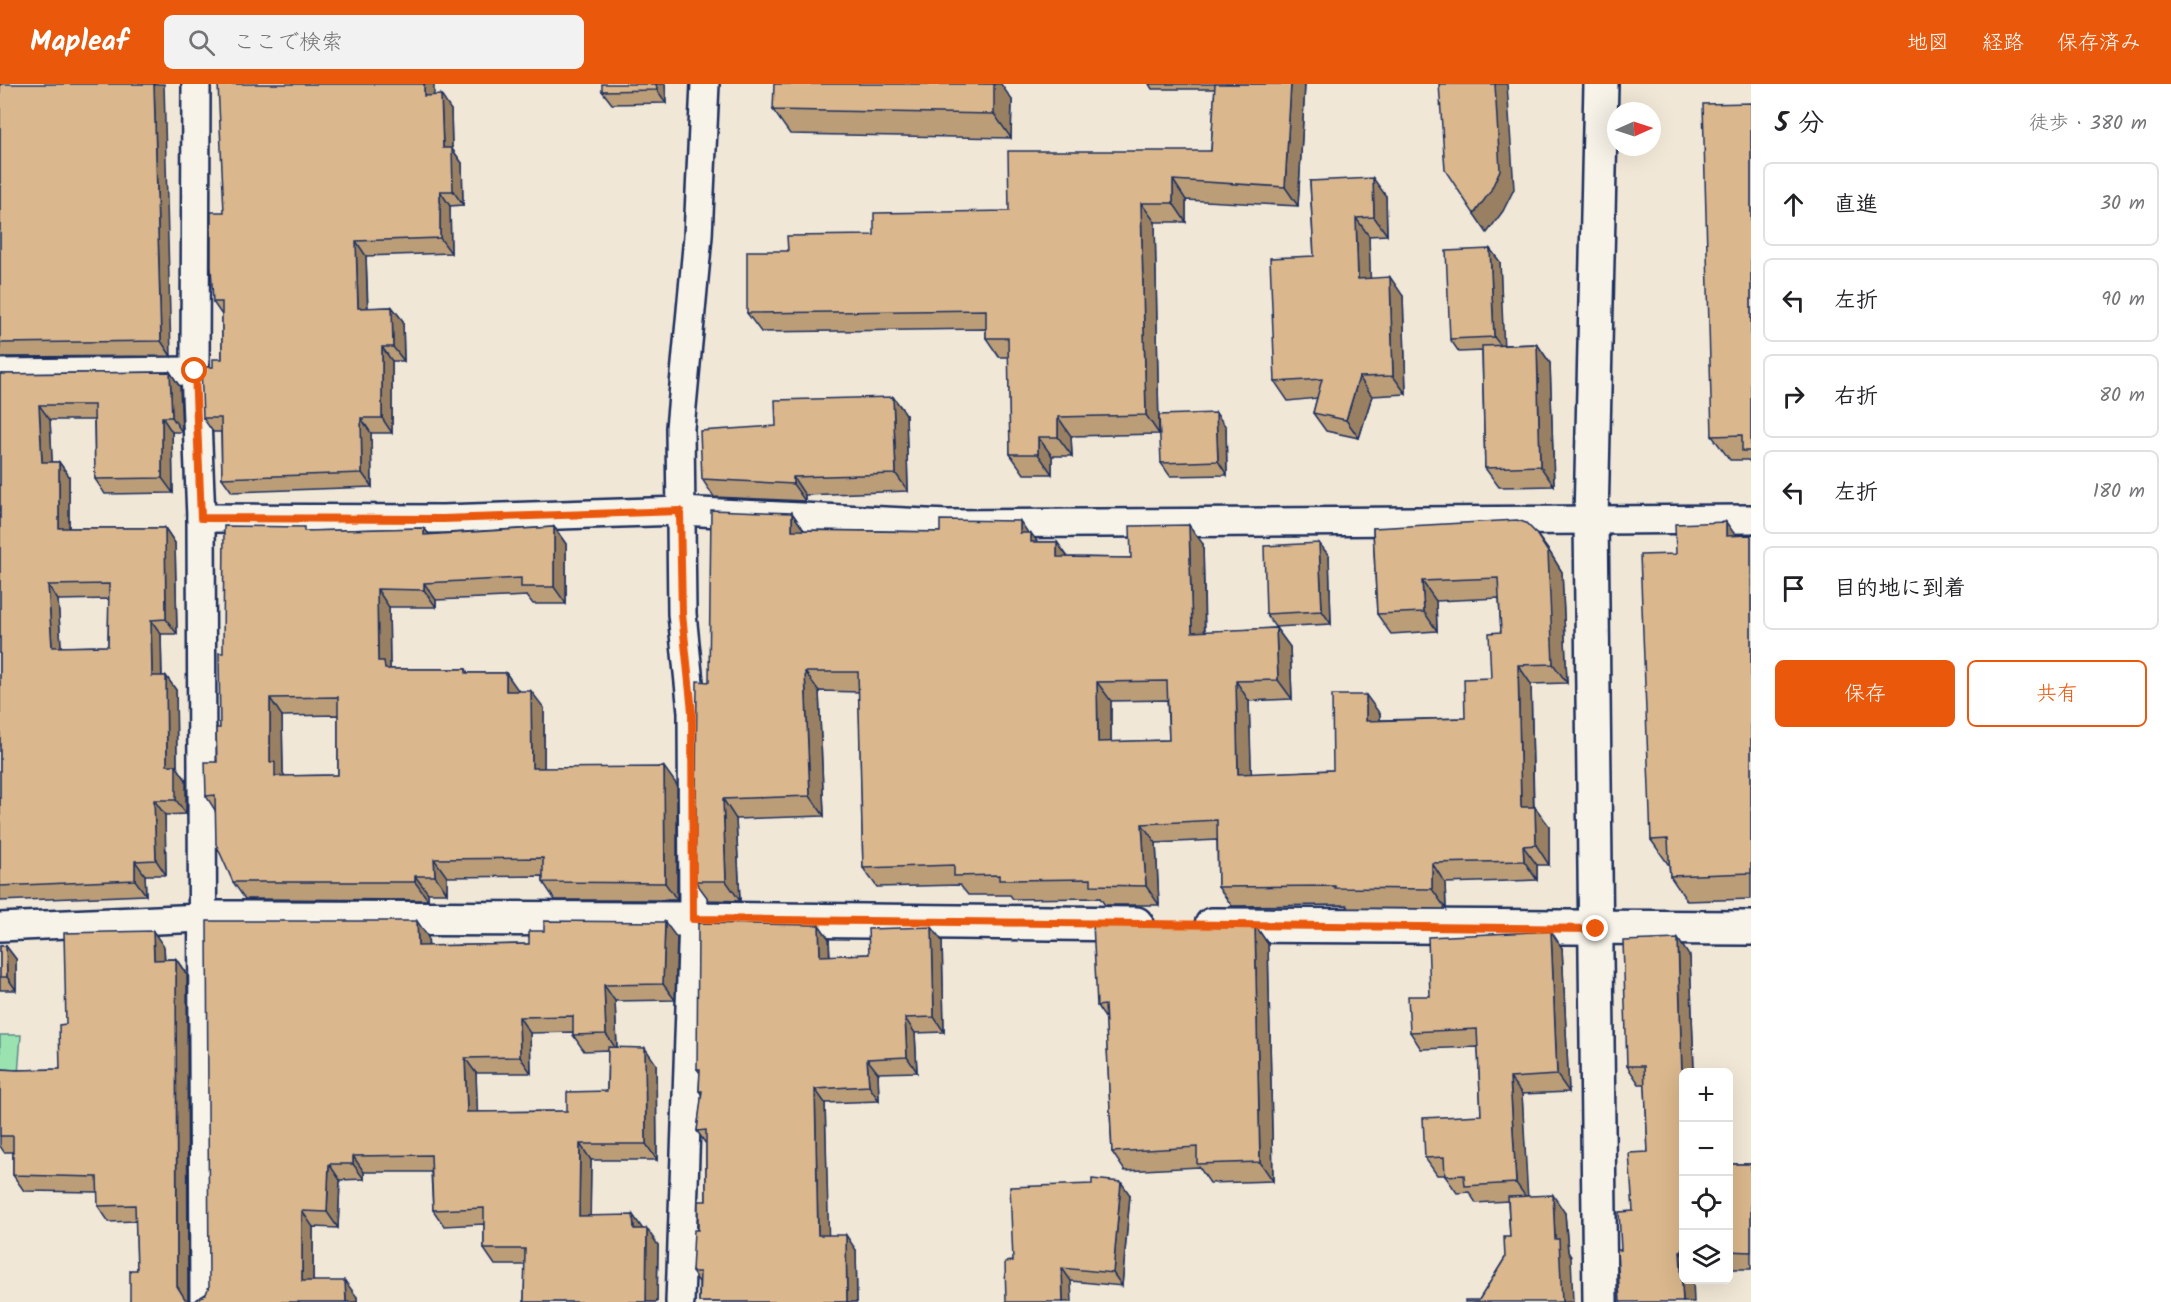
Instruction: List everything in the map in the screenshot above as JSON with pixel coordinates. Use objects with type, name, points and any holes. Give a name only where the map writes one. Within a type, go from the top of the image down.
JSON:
[{"type":"street","points":[[196,84],[195,371],[201,518],[204,1302]]},
{"type":"street","points":[[680,1302],[693,919],[692,712],[682,614],[680,428],[698,236],[705,84]]},
{"type":"street","points":[[1600,1302],[1592,519],[1601,84]]},
{"type":"street","points":[[0,373],[195,371]]},
{"type":"street","points":[[201,518],[443,519],[680,511],[947,524],[1751,519]]},
{"type":"street","points":[[0,927],[202,918],[693,919],[1596,929],[1751,928]]},
{"type":"green space","points":[[0,1035],[21,1035],[18,1075],[0,1074]]},
{"type":"building","points":[[0,84],[154,84],[161,341],[0,343]]},
{"type":"building","points":[[218,84],[424,84],[424,96],[441,95],[443,148],[452,148],[453,191],[440,191],[440,238],[356,241],[358,308],[392,307],[393,347],[382,347],[382,418],[361,418],[362,473],[222,478],[221,418],[203,418],[201,367],[213,367],[213,359],[222,359],[222,302],[213,302],[211,266],[211,212],[224,212]]},
{"type":"building","points":[[602,84],[656,84],[657,90],[602,91]]},
{"type":"building","points":[[774,84],[994,84],[994,114],[773,110]]},
{"type":"building","points":[[1215,84],[1291,84],[1285,187],[1173,180],[1173,203],[1141,203],[1146,415],[1058,417],[1058,437],[1038,437],[1038,454],[1010,454],[1008,338],[986,338],[986,310],[747,313],[747,251],[788,251],[787,236],[874,235],[874,213],[1009,211],[1008,151],[1211,151]]},
{"type":"building","points":[[1439,84],[1495,84],[1500,170],[1490,192],[1474,214],[1445,170]]},
{"type":"building","points":[[1751,103],[1751,451],[1742,451],[1742,435],[1712,436],[1703,104]]},
{"type":"building","points":[[1373,178],[1374,217],[1356,218],[1358,279],[1390,277],[1393,376],[1359,377],[1346,420],[1313,413],[1322,379],[1275,382],[1270,258],[1314,256],[1310,181]]},
{"type":"building","points":[[1490,249],[1494,337],[1450,339],[1446,251]]},
{"type":"building","points":[[1537,344],[1540,466],[1485,468],[1482,346]]},
{"type":"building","points":[[170,372],[172,417],[162,417],[162,478],[95,479],[94,405],[39,405],[42,462],[59,462],[59,528],[165,528],[166,619],[151,620],[152,676],[166,676],[167,765],[176,765],[176,800],[154,800],[156,860],[135,861],[135,880],[0,886],[0,374]],"holes":[[[109,584],[108,646],[52,647],[48,585]]]},
{"type":"building","points":[[893,397],[896,474],[793,477],[793,484],[702,479],[700,431],[776,426],[775,400]]},
{"type":"building","points":[[1216,413],[1218,461],[1161,463],[1159,415]]},
{"type":"building","points":[[711,510],[792,513],[792,530],[940,532],[940,520],[1020,521],[1020,533],[1031,533],[1031,542],[1057,542],[1057,557],[1131,558],[1130,526],[1189,525],[1192,632],[1276,628],[1278,680],[1236,681],[1238,774],[1333,770],[1332,695],[1366,695],[1366,721],[1465,718],[1464,679],[1491,678],[1489,633],[1501,632],[1498,578],[1422,581],[1424,612],[1377,614],[1373,528],[1517,520],[1526,523],[1535,532],[1548,552],[1553,664],[1518,665],[1521,807],[1535,807],[1536,845],[1523,846],[1524,861],[1432,863],[1432,889],[1335,888],[1335,886],[1218,887],[1217,820],[1142,824],[1146,886],[1091,885],[1091,879],[999,880],[999,875],[954,876],[954,865],[863,868],[858,672],[805,672],[810,796],[723,799],[726,881],[695,881],[697,681],[709,682]],"holes":[[[1167,681],[1169,740],[1098,742],[1097,682]]]},
{"type":"building","points":[[1726,522],[1726,536],[1751,535],[1751,873],[1670,876],[1668,839],[1651,840],[1640,555],[1676,554],[1675,524]]},
{"type":"building","points":[[224,526],[304,527],[304,531],[424,528],[424,535],[554,527],[554,587],[521,587],[521,578],[424,583],[424,590],[377,589],[378,661],[384,661],[385,669],[466,669],[466,673],[506,673],[506,691],[531,691],[532,768],[664,767],[665,883],[543,882],[543,858],[434,859],[435,876],[415,876],[415,882],[233,882],[216,844],[215,795],[206,796],[205,762],[217,762],[216,728],[220,728],[219,653],[223,653]],"holes":[[[338,697],[338,775],[275,776],[275,762],[270,762],[270,698]]]},
{"type":"building","points":[[1319,543],[1322,611],[1266,614],[1264,546]]},
{"type":"building","points":[[207,921],[417,921],[418,946],[529,944],[529,931],[544,931],[544,921],[665,922],[663,984],[604,985],[606,1034],[573,1035],[573,1016],[519,1017],[520,1057],[465,1058],[467,1112],[567,1111],[567,1092],[607,1091],[608,1047],[645,1048],[646,1144],[580,1144],[579,1216],[633,1215],[634,1229],[647,1229],[646,1302],[524,1302],[525,1249],[484,1249],[484,1208],[433,1210],[431,1155],[353,1156],[353,1164],[329,1164],[327,1212],[302,1211],[302,1281],[345,1281],[346,1302],[193,1302],[206,1294],[209,1286]]},
{"type":"building","points":[[698,923],[819,925],[820,956],[869,954],[868,929],[932,927],[934,1017],[905,1018],[907,1057],[867,1059],[869,1086],[815,1089],[818,1235],[846,1235],[847,1302],[699,1302],[700,1272],[692,1272],[694,1230],[698,1230],[698,1201],[706,1201],[706,1130],[697,1131],[702,1091],[699,1091],[700,1069],[697,1069]]},
{"type":"building","points":[[1093,923],[1255,925],[1260,1162],[1197,1164],[1197,1147],[1112,1152],[1105,1005],[1097,1006]]},
{"type":"building","points":[[153,931],[154,960],[176,959],[177,1286],[185,1299],[193,1302],[130,1302],[130,1270],[137,1270],[135,1205],[98,1206],[97,1177],[13,1175],[13,1136],[0,1136],[0,1069],[60,1069],[59,1025],[66,1024],[64,933]]},
{"type":"building","points":[[1551,931],[1557,1075],[1510,1078],[1516,1183],[1465,1186],[1464,1175],[1445,1176],[1444,1157],[1425,1158],[1423,1118],[1481,1115],[1477,1029],[1410,1032],[1408,996],[1430,996],[1428,937]]},
{"type":"building","points":[[1678,939],[1682,1068],[1679,1068],[1679,1284],[1682,1284],[1683,1302],[1620,1302],[1617,1250],[1621,1250],[1619,1212],[1633,1211],[1629,1153],[1648,1152],[1644,1066],[1627,1066],[1623,941]]},
{"type":"building","points":[[0,946],[6,946],[7,977],[0,977]]},
{"type":"building","points":[[1733,1164],[1751,1164],[1751,1252],[1733,1251]]},
{"type":"building","points":[[1092,1179],[1121,1182],[1113,1273],[1062,1268],[1063,1302],[1006,1302],[1005,1262],[1013,1261],[1010,1187],[1092,1184]]},
{"type":"building","points":[[1553,1195],[1555,1239],[1559,1239],[1562,1302],[1465,1302],[1465,1300],[1479,1300],[1505,1258],[1504,1237],[1510,1237],[1508,1197]]},
{"type":"route","points":[[195,371],[201,518],[443,519],[680,511],[682,614],[692,712],[693,919],[1596,929]]}]
